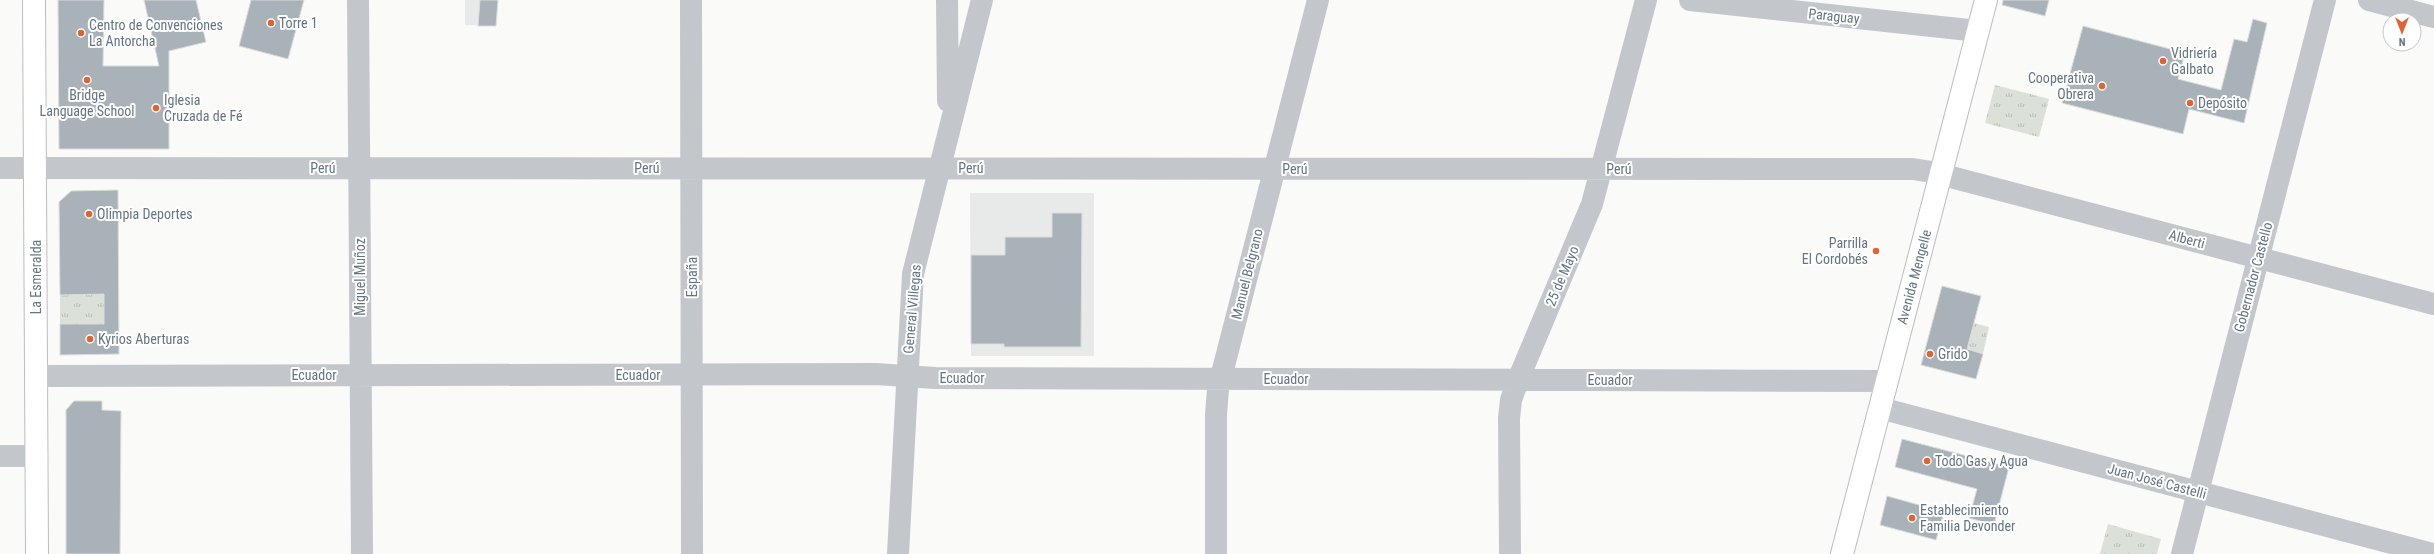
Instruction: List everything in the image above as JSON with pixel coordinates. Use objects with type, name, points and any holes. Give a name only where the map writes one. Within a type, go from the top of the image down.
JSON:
[{"type":"main road","name":"La Esmeralda","points":[[34,0],[37,554]]},
{"type":"main road","name":"Avenida Mengelle","points":[[1842,554],[1986,0]]},
{"type":"street","name":"Miguel Muñoz","points":[[358,0],[362,554]]},
{"type":"street","name":"España","points":[[692,0],[692,554]]},
{"type":"street","points":[[947,0],[948,131]]},
{"type":"street","name":"General Villegas","points":[[898,554],[913,274],[938,168],[982,0]]},
{"type":"street","name":"Manuel Belgrano","points":[[1216,554],[1216,415],[1221,379],[1318,0]]},
{"type":"street","name":"25 de Mayo","points":[[1510,554],[1509,418],[1511,400],[1518,380],[1586,222],[1602,168],[1646,0]]},
{"type":"street","name":"Paraguay","points":[[1690,0],[1978,31]]},
{"type":"street","name":"Gobernador Castello","points":[[2182,554],[2326,0]]},
{"type":"street","points":[[2369,0],[2434,17]]},
{"type":"street","name":"Perú","points":[[0,168],[1602,168],[1904,169],[1941,174]]},
{"type":"street","name":"Alberti","points":[[1941,174],[2434,304]]},
{"type":"street","name":"Ecuador","points":[[36,376],[876,374],[907,376],[1221,379],[1888,381]]},
{"type":"street","name":"Juan José Castelli","points":[[1880,408],[2433,554]]},
{"type":"street","points":[[0,456],[37,456]]},
{"type":"shaded area","points":[[465,0],[498,0],[496,26],[465,25]]},
{"type":"shaded area","points":[[970,193],[1094,193],[1094,356],[971,356]]},
{"type":"green space","points":[[1995,85],[2049,99],[2039,137],[1985,123]]},
{"type":"green space","points":[[104,294],[104,324],[60,324],[60,295]]},
{"type":"green space","points":[[1935,313],[1989,327],[1983,354],[1928,339]]},
{"type":"green space","points":[[2108,524],[2161,539],[2157,554],[2100,554]]},
{"type":"building","points":[[58,0],[104,0],[103,66],[159,66],[144,0],[196,0],[206,42],[169,51],[169,149],[59,149]]},
{"type":"building","name":"Torre 1","points":[[251,0],[304,0],[288,59],[239,46]]},
{"type":"building","points":[[480,0],[498,0],[496,26],[478,26]]},
{"type":"building","points":[[2003,0],[2049,0],[2045,16],[2002,5]]},
{"type":"building","points":[[2253,19],[2267,23],[2244,123],[2189,109],[2183,134],[2062,103],[2083,26],[2185,53],[2178,79],[2221,90],[2234,39],[2247,42]]},
{"type":"building","points":[[118,190],[119,354],[60,355],[60,324],[104,324],[104,294],[60,295],[59,202],[71,191]]},
{"type":"building","points":[[1052,213],[1082,213],[1081,347],[1004,347],[1004,344],[971,344],[971,255],[1005,255],[1005,237],[1052,237]]},
{"type":"building","points":[[1942,286],[1981,296],[1967,349],[1983,354],[1976,379],[1921,365]]},
{"type":"building","points":[[74,401],[102,401],[102,410],[121,411],[120,554],[66,554],[66,410]]},
{"type":"building","points":[[1902,439],[2009,467],[1994,525],[1969,518],[1977,489],[1895,467]]},
{"type":"building","name":"Establecimiento Familia Devonder","points":[[1887,496],[1944,512],[1936,540],[1880,525]]},
{"type":"place","name":"Torre 1","points":[[271,23]]},
{"type":"place","name":"Centro de Convenciones La Antorcha","points":[[81,33]]},
{"type":"place","name":"Vidriería Galbato","points":[[2163,61]]},
{"type":"place","name":"Bridge Language School","points":[[87,80]]},
{"type":"place","name":"Cooperativa Obrera","points":[[2102,86]]},
{"type":"place","name":"Depósito","points":[[2190,103]]},
{"type":"place","name":"Iglesia Cruzada de Fé","points":[[156,108]]},
{"type":"place","name":"Olimpia Deportes","points":[[89,214]]},
{"type":"place","name":"Parrilla El Cordobés","points":[[1876,251]]},
{"type":"place","name":"Kyrios Aberturas","points":[[90,339]]},
{"type":"place","name":"Grido","points":[[1930,354]]},
{"type":"place","name":"Todo Gas y Agua","points":[[1927,461]]},
{"type":"place","name":"Establecimiento Familia Devonder","points":[[1912,518]]}]
